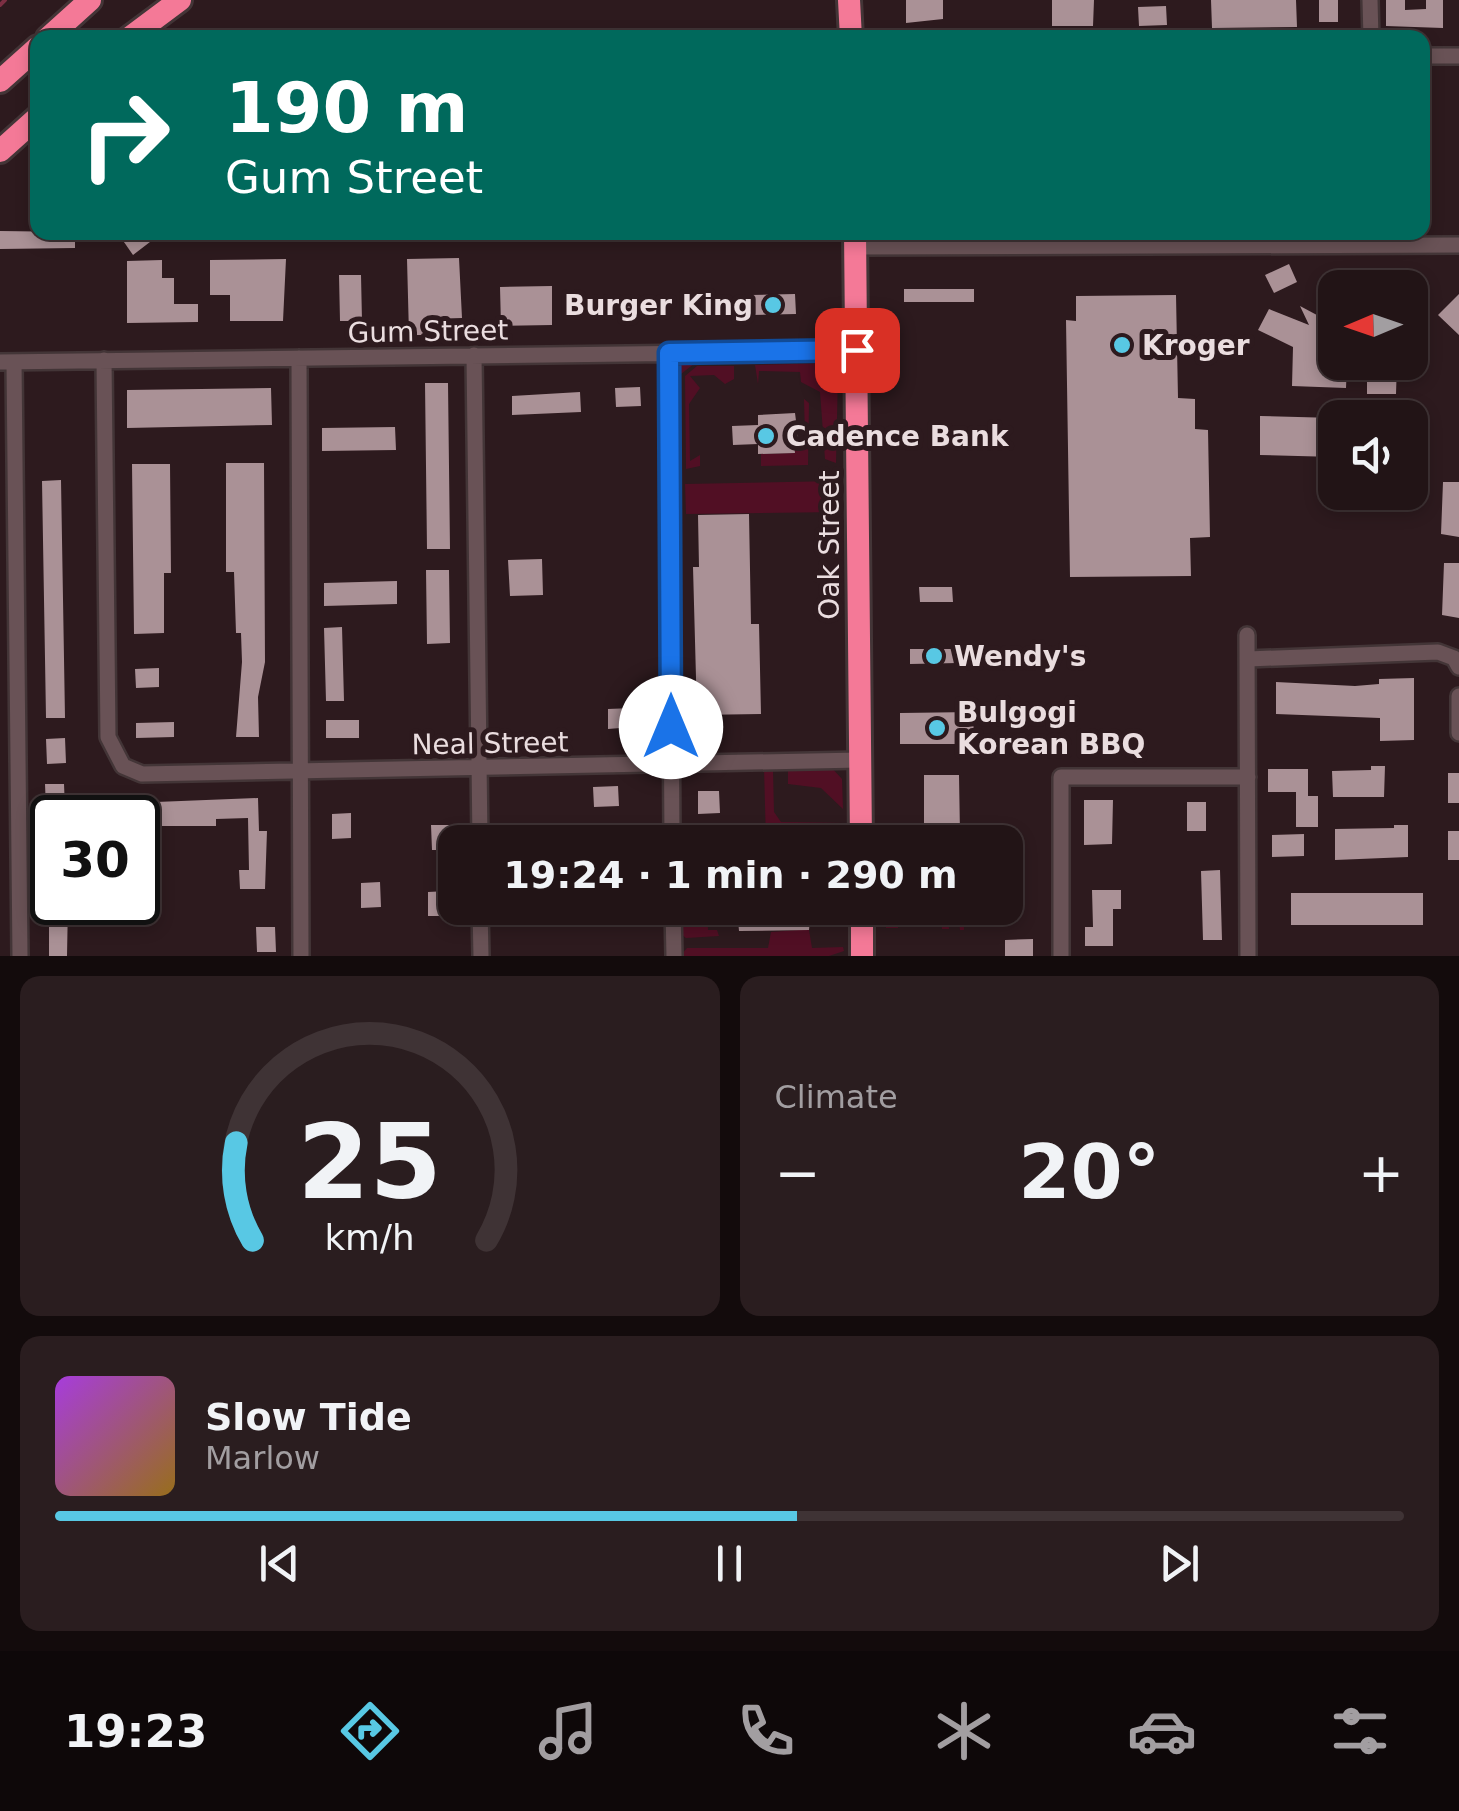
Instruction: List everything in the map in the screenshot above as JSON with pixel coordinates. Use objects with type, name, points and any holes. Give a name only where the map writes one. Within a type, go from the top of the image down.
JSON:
[{"type":"highway","points":[[51,30],[77,0]]},
{"type":"highway","points":[[55,30],[90,0]]},
{"type":"highway","points":[[137,30],[169,0]]},
{"type":"highway","points":[[139,30],[180,0]]},
{"type":"highway","points":[[850,0],[850,30]]},
{"type":"highway","points":[[0,81],[30,53]]},
{"type":"highway","points":[[0,151],[30,124]]},
{"type":"highway","name":"Oak Street","points":[[856,240],[861,825]]},
{"type":"highway","points":[[862,925],[862,956]]},
{"type":"street","points":[[1370,0],[1371,30]]},
{"type":"street","points":[[1430,56],[1459,56]]},
{"type":"street","points":[[1388,240],[1459,245]]},
{"type":"street","name":"Gum Street","points":[[7,362],[857,350]]},
{"type":"street","points":[[669,353],[672,825]]},
{"type":"street","points":[[474,355],[480,825]]},
{"type":"street","points":[[298,358],[301,956]]},
{"type":"street","name":"Neal Street","points":[[104,360],[108,737],[122,766],[142,774],[860,760]]},
{"type":"street","points":[[7,362],[20,956]]},
{"type":"street","points":[[1247,635],[1248,956]]},
{"type":"street","points":[[1248,659],[1438,652],[1454,658],[1459,667]]},
{"type":"street","points":[[1459,696],[1459,732]]},
{"type":"street","points":[[1061,956],[1061,777],[1248,777]]},
{"type":"street","points":[[480,925],[480,956]]},
{"type":"street","points":[[674,925],[674,956]]},
{"type":"shaded area","points":[[686,359],[731,362],[695,363],[681,374],[682,469],[676,466],[675,365]]},
{"type":"shaded area","points":[[833,363],[838,373],[836,463],[825,459],[820,392],[801,382],[800,372],[759,371],[758,384],[755,365]]},
{"type":"shaded area","points":[[697,366],[734,366],[734,379],[725,384],[714,375],[690,376],[700,388],[689,404],[690,461],[700,455],[700,466],[686,469],[685,376]]},
{"type":"shaded area","points":[[804,399],[809,403],[808,465],[761,466],[761,454],[795,453],[794,445],[805,439]]},
{"type":"shaded area","points":[[839,481],[839,512],[686,514],[685,484]]},
{"type":"shaded area","points":[[830,766],[842,779],[843,809],[821,788],[788,784],[788,767]]},
{"type":"shaded area","points":[[764,768],[773,770],[774,812],[781,822],[843,825],[766,825]]},
{"type":"shaded area","points":[[679,925],[708,925],[708,930],[717,930],[719,936],[686,938],[680,933]]},
{"type":"shaded area","points":[[809,930],[812,948],[843,947],[844,951],[829,956],[680,956],[687,948],[768,948],[771,932]]},
{"type":"building","points":[[906,0],[943,0],[943,19],[906,23]]},
{"type":"building","points":[[1052,0],[1094,0],[1093,26],[1052,26]]},
{"type":"building","points":[[1211,0],[1296,0],[1297,27],[1212,28]]},
{"type":"building","points":[[1319,0],[1338,0],[1338,22],[1319,22]]},
{"type":"building","points":[[1386,0],[1405,0],[1405,10],[1426,9],[1426,0],[1443,0],[1443,28],[1386,26]]},
{"type":"building","points":[[1166,6],[1167,25],[1139,26],[1138,7]]},
{"type":"building","points":[[0,231],[30,231],[30,240],[75,240],[75,248],[0,249]]},
{"type":"building","points":[[123,240],[153,240],[133,255]]},
{"type":"building","points":[[459,258],[462,318],[428,319],[428,335],[409,335],[407,259]]},
{"type":"building","points":[[286,259],[283,321],[230,321],[230,295],[210,295],[210,260]]},
{"type":"building","points":[[162,260],[162,278],[174,278],[174,304],[198,304],[198,322],[127,323],[127,261]]},
{"type":"building","points":[[1289,264],[1297,282],[1274,293],[1265,275]]},
{"type":"building","points":[[339,275],[361,275],[362,321],[340,321]]},
{"type":"building","points":[[552,286],[552,325],[501,326],[500,287]]},
{"type":"building","points":[[904,289],[974,289],[974,302],[904,302]]},
{"type":"building","name":"Burger King","points":[[795,294],[796,314],[751,315],[751,295]]},
{"type":"building","points":[[1459,294],[1459,335],[1438,315]]},
{"type":"building","points":[[1176,295],[1178,398],[1195,399],[1195,429],[1208,430],[1210,537],[1190,538],[1191,576],[1070,577],[1066,320],[1076,321],[1076,296]]},
{"type":"building","points":[[637,296],[638,321],[619,322],[617,297]]},
{"type":"building","points":[[1300,306],[1318,316],[1318,380],[1346,380],[1346,388],[1292,386],[1293,347],[1258,330],[1269,309],[1309,325]]},
{"type":"building","points":[[1367,380],[1396,380],[1396,394],[1367,394]]},
{"type":"building","points":[[425,383],[448,383],[450,549],[427,549]]},
{"type":"building","points":[[640,387],[641,406],[616,407],[615,388]]},
{"type":"building","points":[[271,388],[272,425],[127,428],[127,390]]},
{"type":"building","points":[[580,392],[581,412],[512,415],[512,396]]},
{"type":"building","name":"Cadence Bank","points":[[795,413],[799,444],[794,445],[795,453],[758,454],[758,444],[733,445],[732,426],[758,425],[758,415]]},
{"type":"building","points":[[1260,416],[1318,418],[1318,457],[1260,455]]},
{"type":"building","points":[[395,427],[396,450],[322,451],[322,428]]},
{"type":"building","points":[[226,463],[264,463],[265,662],[258,697],[259,737],[236,737],[241,633],[236,633],[234,572],[226,572]]},
{"type":"building","points":[[132,464],[170,464],[171,573],[164,573],[164,633],[134,634]]},
{"type":"building","points":[[61,480],[65,718],[46,718],[42,481]]},
{"type":"building","points":[[1443,482],[1459,482],[1459,537],[1441,534]]},
{"type":"building","points":[[749,514],[751,624],[759,624],[761,714],[697,715],[693,567],[699,567],[698,515]]},
{"type":"building","points":[[542,559],[543,595],[510,596],[508,560]]},
{"type":"building","points":[[1444,563],[1459,563],[1459,618],[1442,615]]},
{"type":"building","points":[[426,570],[449,570],[450,643],[427,644]]},
{"type":"building","points":[[397,581],[397,604],[324,606],[324,583]]},
{"type":"building","points":[[919,587],[952,587],[953,602],[920,602]]},
{"type":"building","points":[[342,627],[344,701],[326,701],[324,628]]},
{"type":"building","name":"Wendy's","points":[[910,649],[958,649],[958,663],[910,664]]},
{"type":"building","points":[[159,668],[159,687],[136,688],[135,669]]},
{"type":"building","points":[[1414,678],[1414,740],[1380,741],[1380,718],[1276,714],[1276,682],[1355,686],[1379,684],[1379,679]]},
{"type":"building","points":[[632,708],[633,727],[608,729],[608,709]]},
{"type":"building","name":"Bulgogi Korean BBQ","points":[[973,712],[974,744],[900,744],[900,713]]},
{"type":"building","points":[[326,720],[359,720],[359,738],[326,738]]},
{"type":"building","points":[[174,722],[174,737],[136,738],[136,723]]},
{"type":"building","points":[[65,738],[66,763],[47,764],[46,739]]},
{"type":"building","points":[[1371,766],[1385,766],[1384,797],[1333,797],[1332,771],[1371,770]]},
{"type":"building","points":[[1268,769],[1308,769],[1308,796],[1318,796],[1318,827],[1296,827],[1296,792],[1268,792]]},
{"type":"building","points":[[1448,773],[1459,773],[1459,803],[1448,803]]},
{"type":"building","points":[[924,775],[959,775],[960,825],[924,825]]},
{"type":"building","points":[[45,784],[64,784],[64,795],[45,795]]},
{"type":"building","points":[[618,786],[619,806],[594,807],[593,787]]},
{"type":"building","points":[[698,791],[719,791],[720,813],[698,814]]},
{"type":"building","points":[[258,798],[259,831],[267,831],[265,889],[240,889],[239,870],[249,870],[248,818],[216,819],[216,826],[160,826],[160,802]]},
{"type":"building","points":[[1084,800],[1113,800],[1112,844],[1084,845]]},
{"type":"building","points":[[1187,802],[1206,802],[1206,831],[1187,831]]},
{"type":"building","points":[[351,813],[351,838],[332,839],[332,814]]},
{"type":"building","points":[[431,825],[438,825],[438,850],[432,850]]},
{"type":"building","points":[[1408,825],[1408,857],[1335,860],[1335,829]]},
{"type":"building","points":[[1448,831],[1459,831],[1459,860],[1448,860]]},
{"type":"building","points":[[1304,834],[1304,856],[1272,857],[1272,835]]},
{"type":"building","points":[[1220,870],[1222,940],[1203,940],[1201,871]]},
{"type":"building","points":[[380,882],[381,907],[361,908],[361,883]]},
{"type":"building","points":[[1092,890],[1121,890],[1121,909],[1113,909],[1113,946],[1085,946],[1085,927],[1093,927]]},
{"type":"building","points":[[438,891],[438,916],[428,916],[428,892]]},
{"type":"building","points":[[1291,893],[1423,893],[1423,925],[1291,925]]},
{"type":"building","points":[[49,925],[68,925],[67,956],[49,956]]},
{"type":"building","points":[[738,925],[809,925],[809,930],[739,931]]},
{"type":"building","points":[[256,927],[275,927],[276,952],[257,952]]},
{"type":"building","points":[[1033,939],[1033,956],[1005,956],[1005,940]]},
{"type":"waterway","points":[[0,5],[5,0]]},
{"type":"place","name":"Burger King","points":[[773,305]]},
{"type":"place","name":"Kroger","points":[[1122,345]]},
{"type":"place","name":"Cadence Bank","points":[[766,436]]},
{"type":"place","name":"Wendy's","points":[[934,656]]},
{"type":"place","name":"Bulgogi Korean BBQ","points":[[937,728]]},
{"type":"route","points":[[671,727],[669,353],[857,350]]}]
